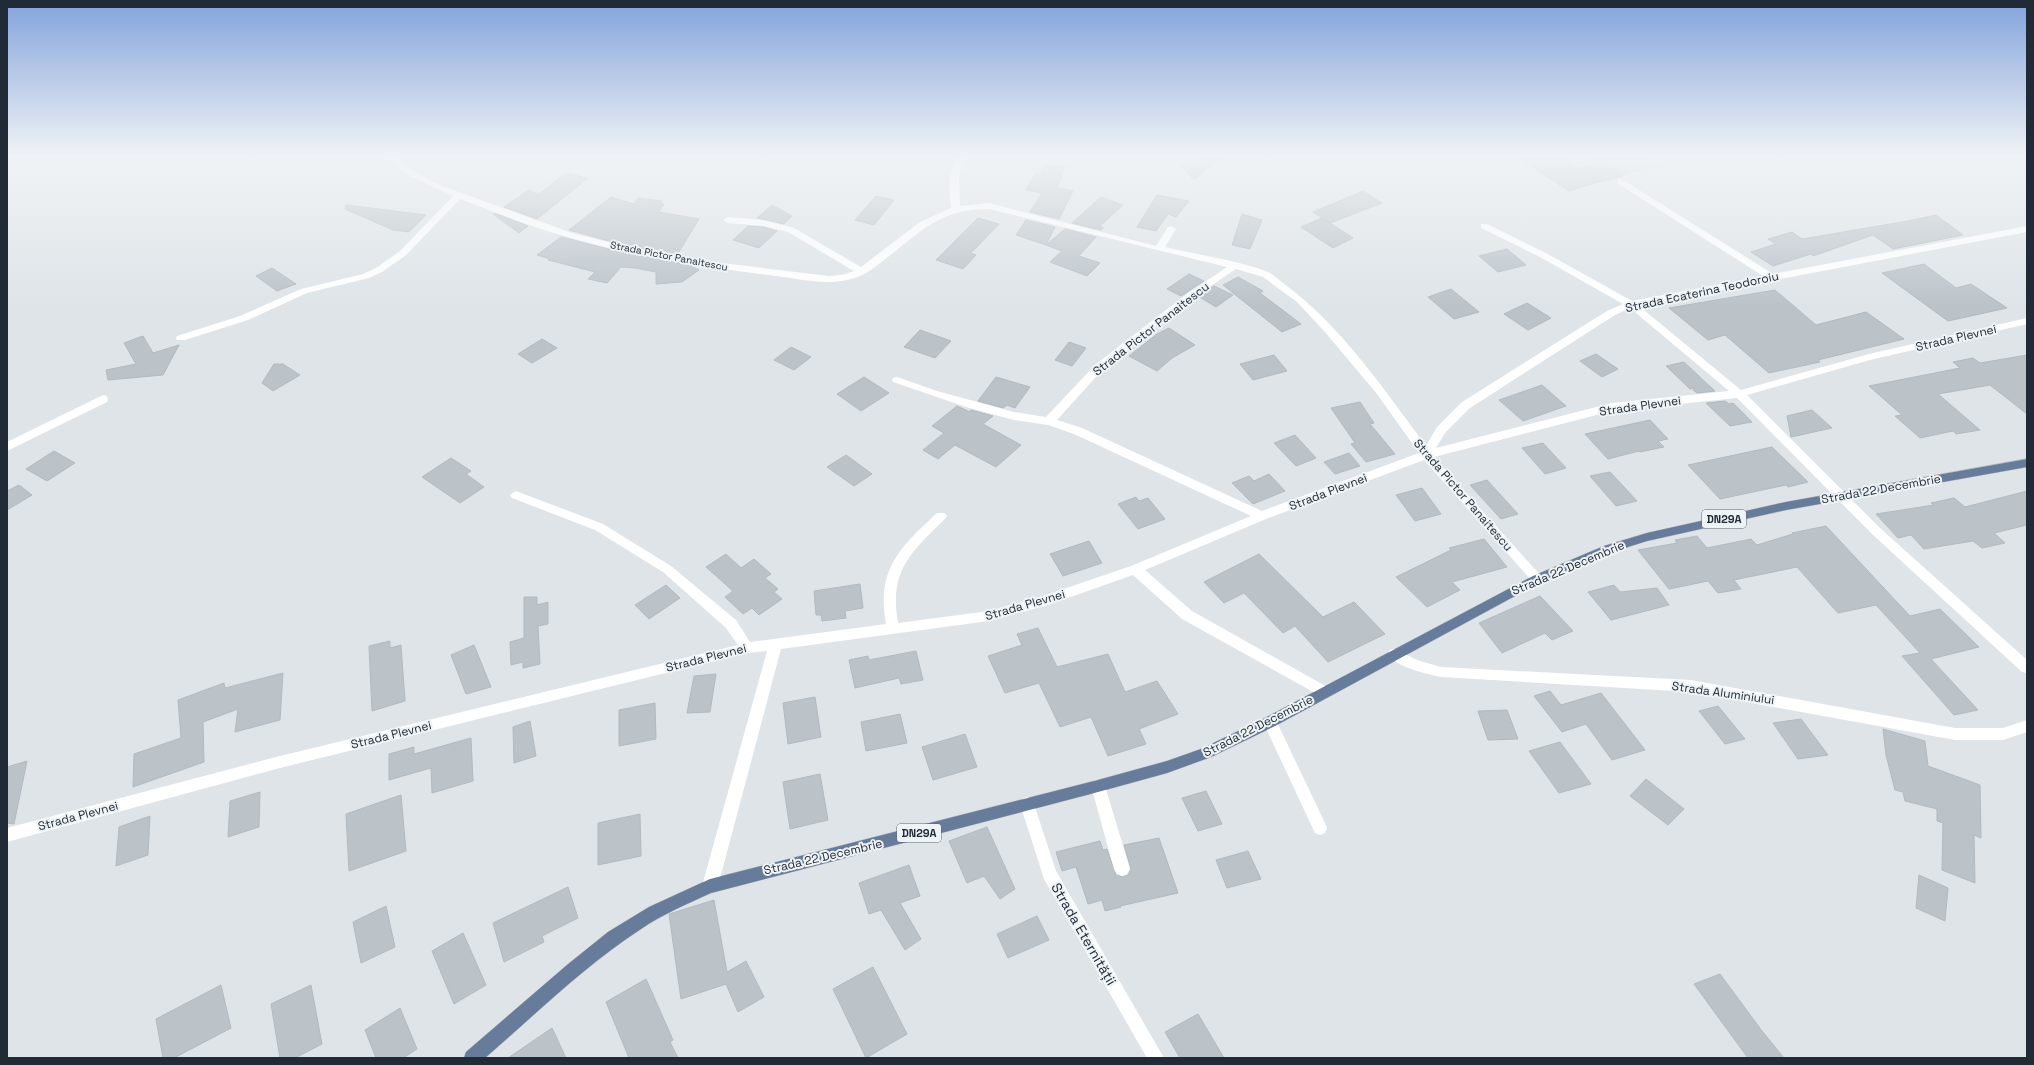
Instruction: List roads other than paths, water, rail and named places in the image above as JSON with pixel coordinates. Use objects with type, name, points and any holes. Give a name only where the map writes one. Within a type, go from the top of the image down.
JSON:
[{"type":"main road","name":"Strada 22 Decembrie","points":[[472,1058],[573,970],[636,923],[676,901],[710,886],[761,871],[850,851],[1098,786],[1167,767],[1200,756],[1270,722],[1537,579],[1608,549],[1647,537],[1786,506],[2027,463]]},
{"type":"street","points":[[180,338],[244,318],[304,291],[366,276],[379,270],[403,253],[448,207]]},
{"type":"street","name":"Strada Pictor Panaitescu","points":[[491,207],[568,235],[649,254],[738,268],[828,278],[846,277],[861,271],[879,260],[915,229],[945,212],[962,207]]},
{"type":"street","name":"Strada Pictor Panaitescu","points":[[992,207],[1159,249],[1235,266],[1266,275],[1280,284],[1300,300],[1354,358],[1382,392],[1426,455],[1537,579]]},
{"type":"street","points":[[1660,207],[1772,278]]},
{"type":"street","points":[[728,220],[764,223],[791,230],[861,271]]},
{"type":"street","points":[[1484,226],[1542,255],[1631,304],[1739,394],[1876,531],[2027,668]]},
{"type":"street","points":[[1159,249],[1171,229]]},
{"type":"street","name":"Strada Ecaterina Teodoroiu","points":[[1426,455],[1440,430],[1466,405],[1611,313],[1631,304],[2027,229]]},
{"type":"street","name":"Strada Pictor Panaitescu","points":[[1049,421],[1100,366],[1190,296],[1235,266]]},
{"type":"street","name":"Strada Plevnei","points":[[7,835],[280,762],[747,648],[989,616],[1048,600],[1135,569],[1262,516],[1426,455],[1612,407],[1739,394],[1869,357],[2027,322]]},
{"type":"street","points":[[897,380],[932,393],[1014,416],[1049,421],[1078,431],[1262,516]]},
{"type":"street","points":[[7,447],[102,399]]},
{"type":"street","points":[[516,495],[599,527],[667,568],[731,624],[747,648]]},
{"type":"street","points":[[893,629],[889,592],[892,574],[904,554],[940,516]]},
{"type":"street","points":[[1135,569],[1187,615],[1324,692]]},
{"type":"street","points":[[710,886],[776,643]]},
{"type":"street","name":"Strada Aluminiului","points":[[1395,654],[1413,664],[1441,672],[1691,686],[1955,734],[2003,734],[2027,726]]},
{"type":"street","points":[[1270,722],[1320,828]]},
{"type":"street","points":[[1098,786],[1122,869]]},
{"type":"street","name":"Strada Eternității","points":[[1028,804],[1049,874],[1156,1058]]}]
